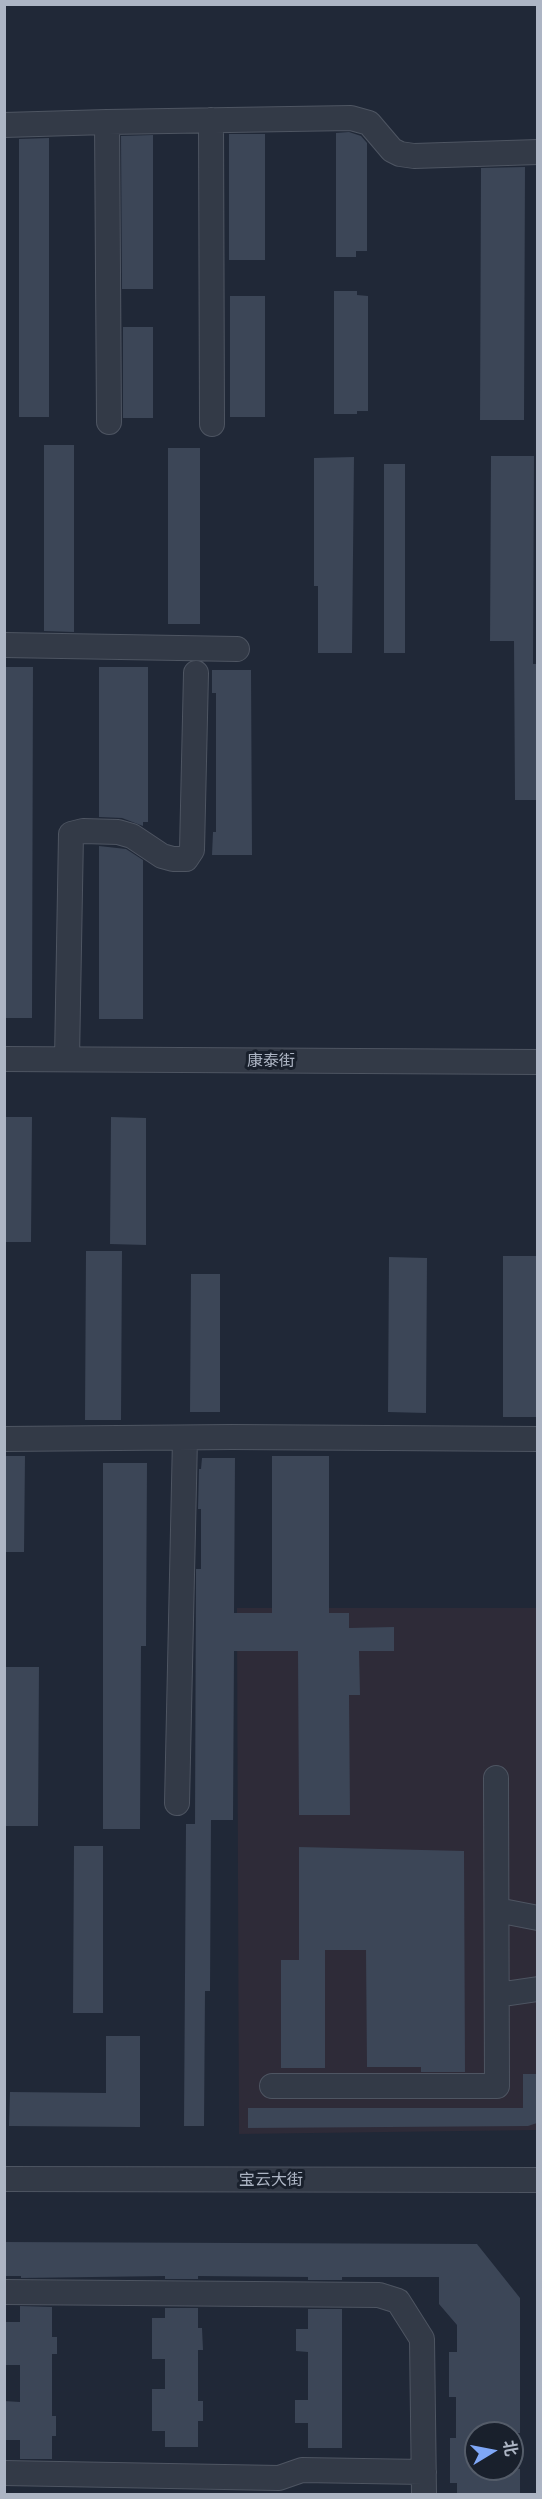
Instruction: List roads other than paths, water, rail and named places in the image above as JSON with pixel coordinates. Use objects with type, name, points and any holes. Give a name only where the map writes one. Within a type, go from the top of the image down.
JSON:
[{"type":"street","points":[[4,125],[351,118],[369,123],[392,150],[400,154],[414,156],[537,152]]},
{"type":"street","points":[[211,120],[212,424]]},
{"type":"street","points":[[106,122],[109,422]]},
{"type":"street","points":[[4,645],[237,649]]},
{"type":"street","points":[[68,1059],[71,834],[83,831],[118,832],[132,836],[162,856],[186,859],[192,850],[196,673]]},
{"type":"street","name":"康泰街","points":[[4,1059],[537,1062]]},
{"type":"street","points":[[4,1439],[232,1437],[537,1439]]},
{"type":"street","points":[[177,1803],[185,1438]]},
{"type":"street","points":[[272,2086],[497,2086],[496,1778]]},
{"type":"street","points":[[496,1910],[537,1918]]},
{"type":"street","points":[[497,1995],[537,1989]]},
{"type":"street","name":"宝云大街","points":[[4,2179],[537,2180]]},
{"type":"street","points":[[4,2292],[379,2295],[398,2301],[422,2339],[424,2483],[302,2469],[279,2478],[4,2473]]}]
